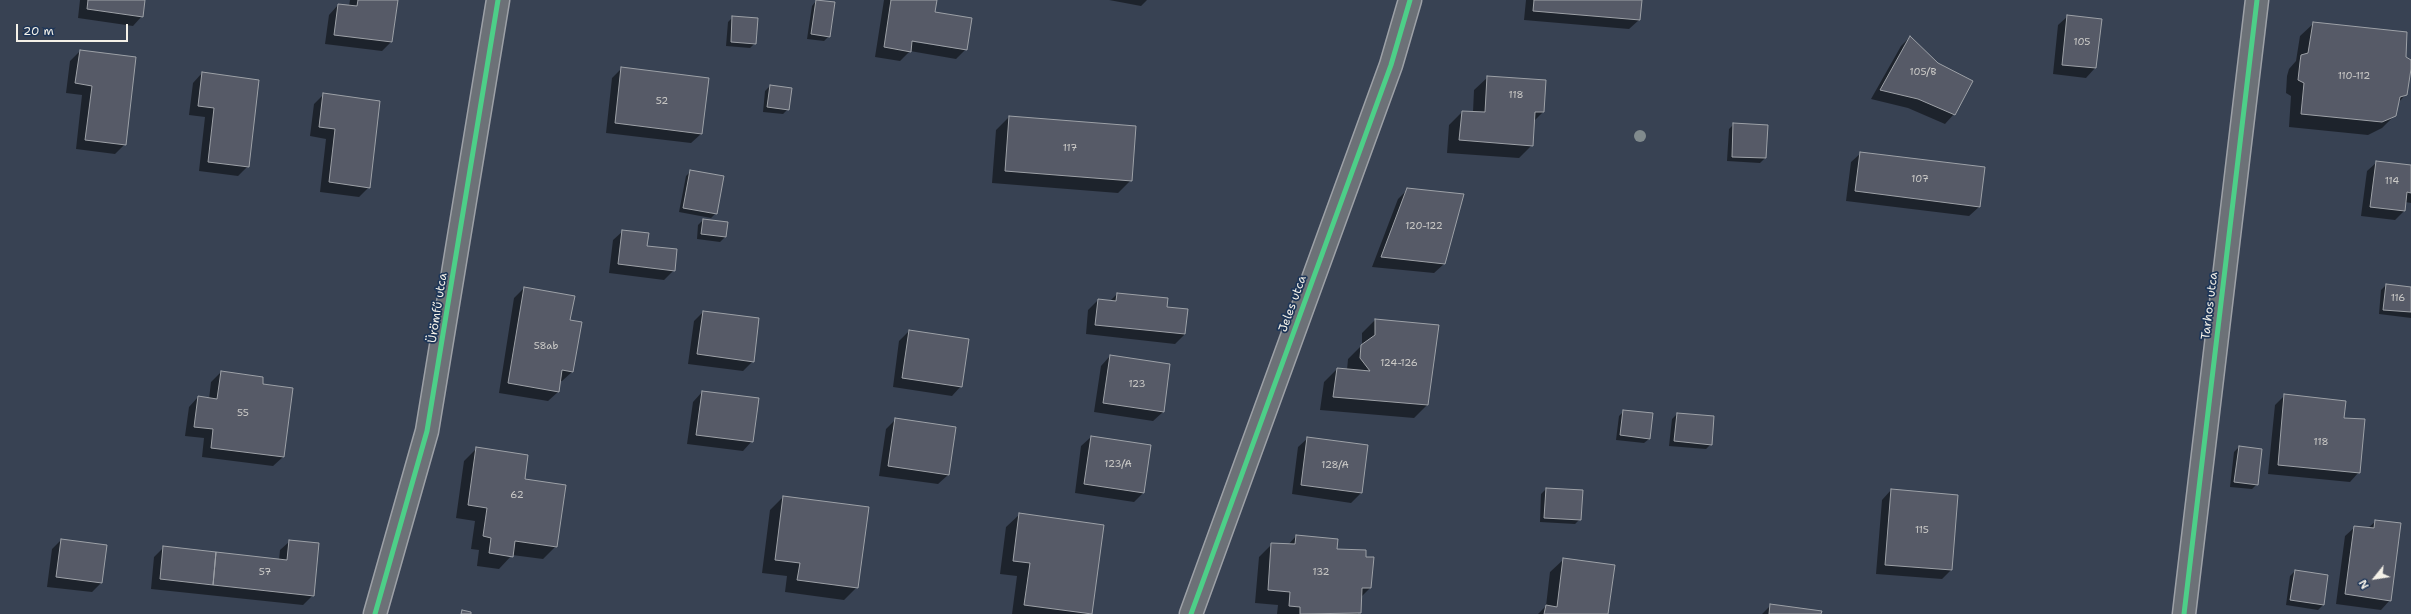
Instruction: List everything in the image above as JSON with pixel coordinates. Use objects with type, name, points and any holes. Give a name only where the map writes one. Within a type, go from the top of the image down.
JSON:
[{"type":"street","name":"Ürömfű utca","points":[[375,614],[389,557],[427,431],[498,0]]},
{"type":"street","name":"Jeles utca","points":[[1191,614],[1391,65],[1410,0]]},
{"type":"street","name":"Tarhos utca","points":[[2184,614],[2257,0]]},
{"type":"building","points":[[88,0],[145,0],[143,17],[87,9]]},
{"type":"building","points":[[358,0],[398,0],[392,42],[334,35],[338,4],[357,6]]},
{"type":"building","points":[[816,0],[835,2],[830,37],[811,34]]},
{"type":"building","points":[[891,0],[937,0],[935,12],[972,18],[967,50],[912,41],[911,52],[884,47]]},
{"type":"building","points":[[1534,0],[1642,0],[1640,20],[1533,11]]},
{"type":"building","points":[[2067,15],[2102,19],[2096,68],[2062,65]]},
{"type":"building","points":[[732,16],[758,18],[756,44],[731,42]]},
{"type":"building","points":[[2313,22],[2407,32],[2406,57],[2411,60],[2411,69],[2407,95],[2400,97],[2396,116],[2382,122],[2301,114],[2304,83],[2298,80],[2300,62],[2301,55],[2308,53]]},
{"type":"building","points":[[1910,36],[1938,63],[1973,81],[1955,115],[1918,99],[1880,90]]},
{"type":"building","points":[[80,50],[136,57],[126,145],[85,140],[92,86],[75,83]]},
{"type":"building","points":[[621,67],[709,78],[702,134],[615,123]]},
{"type":"building","points":[[202,72],[259,80],[249,167],[208,162],[214,108],[198,106]]},
{"type":"building","points":[[1487,76],[1546,80],[1544,112],[1535,112],[1533,146],[1459,140],[1462,111],[1485,112]]},
{"type":"building","points":[[770,85],[792,88],[789,110],[767,107]]},
{"type":"building","points":[[323,93],[380,101],[370,188],[329,182],[335,129],[319,127]]},
{"type":"building","points":[[1009,116],[1136,126],[1132,181],[1005,171]]},
{"type":"building","points":[[1733,123],[1768,125],[1766,158],[1732,157]]},
{"type":"building","points":[[1860,152],[1985,167],[1980,207],[1855,191]]},
{"type":"building","points":[[2376,161],[2411,165],[2411,193],[2407,192],[2405,211],[2370,207]]},
{"type":"building","points":[[690,170],[724,176],[717,214],[683,208]]},
{"type":"building","points":[[1407,188],[1464,194],[1445,264],[1381,257]]},
{"type":"building","points":[[703,219],[728,222],[726,237],[701,234]]},
{"type":"building","points":[[622,230],[649,233],[647,246],[677,249],[675,271],[618,264]]},
{"type":"building","points":[[2386,284],[2411,287],[2411,312],[2383,310]]},
{"type":"building","points":[[524,287],[575,296],[570,320],[582,322],[573,372],[562,370],[559,392],[508,383]]},
{"type":"building","points":[[1117,293],[1168,298],[1167,307],[1188,309],[1185,334],[1095,325],[1098,299],[1116,301]]},
{"type":"building","points":[[703,311],[759,318],[754,362],[697,354]]},
{"type":"building","points":[[1375,319],[1439,325],[1428,405],[1333,397],[1337,368],[1370,371],[1360,358],[1361,345],[1375,335]]},
{"type":"building","points":[[909,330],[969,339],[962,387],[902,378]]},
{"type":"building","points":[[1110,355],[1170,364],[1164,412],[1103,403]]},
{"type":"building","points":[[221,371],[263,377],[263,384],[293,388],[284,457],[211,448],[213,429],[194,427],[198,396],[217,399]]},
{"type":"building","points":[[702,391],[759,398],[753,442],[696,435]]},
{"type":"building","points":[[2284,394],[2346,401],[2344,418],[2365,419],[2360,473],[2278,465]]},
{"type":"building","points":[[1623,410],[1653,413],[1650,439],[1620,435]]},
{"type":"building","points":[[1677,413],[1714,416],[1712,445],[1674,441]]},
{"type":"building","points":[[895,418],[956,427],[949,475],[888,466]]},
{"type":"building","points":[[1091,436],[1151,445],[1144,493],[1084,484]]},
{"type":"building","points":[[1307,437],[1368,445],[1362,493],[1301,485]]},
{"type":"building","points":[[2239,446],[2262,449],[2258,485],[2234,482]]},
{"type":"building","points":[[476,447],[528,455],[525,479],[566,485],[557,547],[515,541],[513,557],[489,553],[491,538],[483,536],[487,508],[468,505]]},
{"type":"building","points":[[1546,488],[1583,490],[1581,520],[1544,518]]},
{"type":"building","points":[[1891,489],[1958,495],[1952,570],[1885,565]]},
{"type":"building","points":[[783,496],[869,507],[858,588],[797,580],[800,563],[775,560]]},
{"type":"building","points":[[1019,513],[1104,525],[1092,614],[1024,605],[1030,563],[1013,561]]},
{"type":"building","points":[[2375,520],[2401,523],[2391,601],[2345,594],[2354,526],[2374,528]]},
{"type":"building","points":[[1296,535],[1338,539],[1337,549],[1366,550],[1366,557],[1374,557],[1371,588],[1362,588],[1361,613],[1300,614],[1300,607],[1289,606],[1290,592],[1268,590],[1271,543],[1295,544]]},
{"type":"building","points":[[61,539],[107,545],[102,583],[56,577]]},
{"type":"building","points":[[289,540],[319,543],[314,596],[213,585],[216,552],[287,560]]},
{"type":"building","points":[[163,546],[216,552],[213,585],[160,579]]},
{"type":"building","points":[[1563,558],[1615,565],[1608,614],[1544,614],[1546,605],[1557,607]]},
{"type":"building","points":[[2295,570],[2328,575],[2324,605],[2290,600]]},
{"type":"building","points":[[1770,604],[1822,611],[1821,614],[1769,614]]},
{"type":"building","points":[[462,610],[471,612],[471,614],[461,614]]},
{"type":"cycle path","points":[[375,614],[427,431],[498,0]]},
{"type":"cycle path","points":[[1191,614],[1391,65],[1410,0]]},
{"type":"cycle path","points":[[2184,614],[2257,0]]}]
